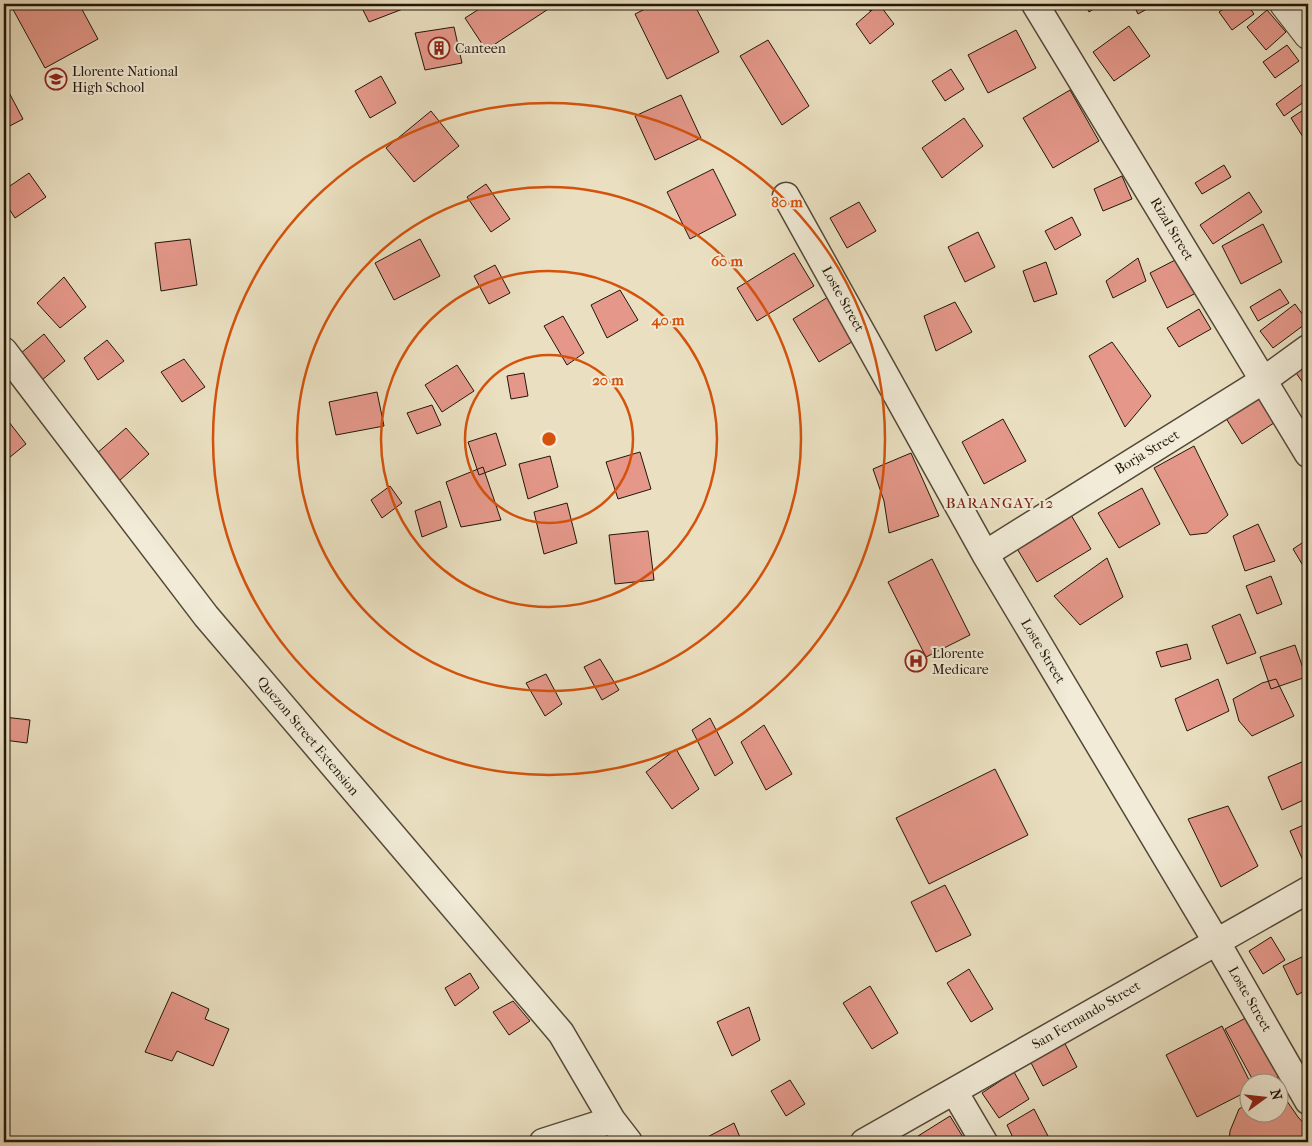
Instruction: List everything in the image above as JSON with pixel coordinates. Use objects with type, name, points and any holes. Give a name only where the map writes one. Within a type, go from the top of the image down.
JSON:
[{"type":"street","name":"Rizal Street","points":[[1036,4],[1308,454]]},
{"type":"street","points":[[1284,4],[1308,35]]},
{"type":"street","name":"Loste Street","points":[[786,196],[985,554],[1216,941],[1308,1101]]},
{"type":"street","name":"Borja Street","points":[[985,554],[1264,380],[1308,348]]},
{"type":"street","name":"Quezon Street Extension","points":[[4,351],[206,616],[561,1033],[612,1120],[629,1142]]},
{"type":"street","name":"San Fernando Street","points":[[864,1142],[1308,890]]},
{"type":"street","points":[[954,1091],[984,1142]]},
{"type":"street","points":[[543,1142],[612,1120]]},
{"type":"building","points":[[10,4],[79,4],[98,39],[45,68]]},
{"type":"building","points":[[360,4],[406,4],[408,7],[369,22]]},
{"type":"building","points":[[487,4],[556,4],[486,50],[465,18]]},
{"type":"building","points":[[655,4],[694,4],[719,52],[667,79],[635,14]]},
{"type":"building","points":[[866,4],[882,4],[870,11]]},
{"type":"building","points":[[879,4],[894,24],[870,44],[856,24]]},
{"type":"building","points":[[1085,4],[1101,4],[1089,12]]},
{"type":"building","points":[[1133,4],[1156,4],[1138,14]]},
{"type":"building","points":[[1231,4],[1247,4],[1254,14],[1232,30],[1219,12]]},
{"type":"building","points":[[1267,10],[1286,32],[1266,50],[1247,27]]},
{"type":"building","points":[[1129,26],[1150,56],[1114,81],[1093,52]]},
{"type":"building","name":"Canteen","points":[[454,27],[462,63],[425,70],[415,33]]},
{"type":"building","points":[[1016,30],[1036,68],[988,93],[968,55]]},
{"type":"building","points":[[768,40],[809,106],[782,125],[740,56]]},
{"type":"building","points":[[1287,45],[1299,61],[1275,78],[1263,62]]},
{"type":"building","points":[[951,69],[964,89],[945,101],[932,81]]},
{"type":"building","points":[[381,76],[396,103],[370,118],[355,91]]},
{"type":"building","points":[[1307,81],[1308,99],[1284,116],[1276,104]]},
{"type":"building","points":[[4,83],[23,119],[4,129]]},
{"type":"building","points":[[1070,90],[1099,141],[1053,168],[1023,118]]},
{"type":"building","points":[[681,95],[701,138],[655,160],[635,116]]},
{"type":"building","points":[[1308,107],[1308,145],[1291,118]]},
{"type":"building","points":[[431,111],[459,146],[414,182],[386,148]]},
{"type":"building","points":[[964,118],[983,146],[942,178],[922,148]]},
{"type":"building","points":[[1224,165],[1231,177],[1202,194],[1195,183]]},
{"type":"building","points":[[713,169],[736,215],[690,239],[667,192]]},
{"type":"building","points":[[29,173],[46,197],[15,218],[4,201],[4,190]]},
{"type":"building","points":[[1122,176],[1132,199],[1103,211],[1094,189]]},
{"type":"building","points":[[486,184],[510,219],[491,232],[467,197]]},
{"type":"building","points":[[1249,192],[1262,212],[1213,244],[1200,225]]},
{"type":"building","points":[[859,202],[876,231],[847,248],[830,218]]},
{"type":"building","points":[[1072,217],[1081,235],[1055,250],[1045,231]]},
{"type":"building","points":[[1263,224],[1282,262],[1241,284],[1222,246]]},
{"type":"building","points":[[978,232],[995,267],[965,282],[948,247]]},
{"type":"building","points":[[190,239],[197,285],[161,291],[155,243]]},
{"type":"building","points":[[420,239],[440,276],[394,300],[375,263]]},
{"type":"building","points":[[794,253],[814,286],[757,321],[737,288]]},
{"type":"building","points":[[1138,258],[1146,281],[1113,298],[1106,281]]},
{"type":"building","points":[[1179,258],[1196,293],[1167,308],[1150,273]]},
{"type":"building","points":[[1046,262],[1057,294],[1034,302],[1023,271]]},
{"type":"building","points":[[495,265],[510,293],[489,304],[474,276]]},
{"type":"building","points":[[64,277],[86,307],[60,328],[37,303]]},
{"type":"building","points":[[1280,289],[1289,303],[1258,321],[1250,307]]},
{"type":"building","points":[[620,290],[638,320],[607,338],[591,305]]},
{"type":"building","points":[[828,297],[855,340],[819,362],[793,319]]},
{"type":"building","points":[[955,302],[972,332],[936,351],[924,316]]},
{"type":"building","points":[[1295,304],[1308,322],[1273,348],[1260,331]]},
{"type":"building","points":[[1199,309],[1211,329],[1179,347],[1167,328]]},
{"type":"building","points":[[563,316],[584,353],[567,365],[544,326]]},
{"type":"building","points":[[44,334],[65,361],[36,385],[15,358]]},
{"type":"building","points":[[107,340],[124,361],[98,380],[84,358]]},
{"type":"building","points":[[1112,342],[1151,396],[1125,427],[1089,356]]},
{"type":"building","points":[[184,359],[205,387],[182,402],[161,372]]},
{"type":"building","points":[[1308,360],[1308,390],[1294,370]]},
{"type":"building","points":[[457,365],[474,391],[442,412],[425,385]]},
{"type":"building","points":[[524,373],[528,396],[511,399],[507,376]]},
{"type":"building","points":[[1269,382],[1289,413],[1242,444],[1222,412]]},
{"type":"building","points":[[377,392],[384,426],[336,435],[329,402]]},
{"type":"building","points":[[432,405],[441,425],[417,434],[407,413]]},
{"type":"building","points":[[1003,419],[1026,461],[984,484],[962,442]]},
{"type":"building","points":[[9,422],[26,444],[4,462],[4,426]]},
{"type":"building","points":[[126,428],[149,454],[119,481],[96,454]]},
{"type":"building","points":[[496,433],[506,465],[479,475],[468,442]]},
{"type":"building","points":[[1194,446],[1228,515],[1207,533],[1190,535],[1154,468]]},
{"type":"building","points":[[640,452],[651,489],[618,499],[606,462]]},
{"type":"building","points":[[911,453],[939,516],[889,533],[884,501],[873,469]]},
{"type":"building","points":[[550,456],[558,487],[528,499],[519,464]]},
{"type":"building","points":[[483,467],[501,520],[461,527],[446,482]]},
{"type":"building","points":[[390,486],[402,503],[382,518],[371,500]]},
{"type":"building","points":[[1142,488],[1160,524],[1119,548],[1098,513]]},
{"type":"building","points":[[440,501],[447,527],[422,537],[415,511]]},
{"type":"building","points":[[567,503],[577,543],[544,554],[534,512]]},
{"type":"building","points":[[1071,515],[1091,549],[1037,582],[1016,547]]},
{"type":"building","points":[[1258,524],[1275,561],[1245,571],[1233,536]]},
{"type":"building","points":[[648,531],[654,580],[615,584],[609,535]]},
{"type":"building","points":[[1308,539],[1308,574],[1293,549]]},
{"type":"building","points":[[1107,558],[1123,597],[1080,625],[1054,596]]},
{"type":"building","points":[[932,559],[970,635],[926,657],[888,582]]},
{"type":"building","points":[[1271,576],[1282,604],[1257,614],[1246,586]]},
{"type":"building","points":[[1240,614],[1256,653],[1227,664],[1212,626]]},
{"type":"building","points":[[1187,644],[1191,659],[1161,667],[1156,652]]},
{"type":"building","points":[[1295,645],[1306,677],[1271,689],[1260,657]]},
{"type":"building","points":[[600,659],[619,690],[602,700],[584,667]]},
{"type":"building","points":[[546,674],[562,704],[545,716],[526,683]]},
{"type":"building","points":[[1218,679],[1229,711],[1187,731],[1175,699]]},
{"type":"building","points":[[1276,679],[1294,716],[1252,736],[1239,721],[1233,699],[1262,683]]},
{"type":"building","points":[[4,717],[30,720],[27,743],[4,740]]},
{"type":"building","points":[[710,718],[733,763],[715,776],[692,730]]},
{"type":"building","points":[[764,725],[792,774],[766,790],[741,742]]},
{"type":"building","points":[[676,749],[699,789],[672,809],[646,772]]},
{"type":"building","points":[[1304,761],[1308,771],[1308,798],[1282,810],[1268,777]]},
{"type":"building","points":[[995,769],[1028,835],[929,884],[896,818]]},
{"type":"building","points":[[1228,806],[1258,866],[1221,887],[1188,819]]},
{"type":"building","points":[[1308,823],[1308,861],[1304,863],[1290,831]]},
{"type":"building","points":[[945,885],[971,935],[936,952],[911,902]]},
{"type":"building","points":[[1271,937],[1285,960],[1263,974],[1249,951]]},
{"type":"building","points":[[1308,954],[1308,989],[1297,995],[1283,966]]},
{"type":"building","points":[[969,969],[993,1009],[971,1022],[947,983]]},
{"type":"building","points":[[470,973],[479,988],[455,1006],[445,988]]},
{"type":"building","points":[[870,986],[898,1033],[872,1049],[843,1003]]},
{"type":"building","points":[[172,992],[209,1009],[205,1019],[229,1029],[213,1066],[177,1051],[172,1061],[145,1052]]},
{"type":"building","points":[[513,1001],[530,1021],[509,1035],[493,1012]]},
{"type":"building","points":[[749,1007],[760,1040],[732,1056],[717,1022]]},
{"type":"building","points":[[1255,1013],[1287,1072],[1284,1074],[1250,1074],[1225,1029]]},
{"type":"building","points":[[1222,1026],[1246,1074],[1240,1074],[1240,1095],[1197,1117],[1166,1055]]},
{"type":"building","points":[[1063,1040],[1077,1067],[1043,1086],[1029,1059]]},
{"type":"building","points":[[1014,1072],[1029,1099],[999,1118],[982,1093]]},
{"type":"building","points":[[790,1080],[805,1104],[786,1116],[771,1091]]},
{"type":"building","points":[[1290,1105],[1308,1128],[1308,1142],[1229,1142],[1230,1131],[1239,1109],[1240,1124],[1290,1124]]},
{"type":"building","points":[[1034,1109],[1049,1138],[1043,1142],[1015,1142],[1007,1125]]},
{"type":"building","points":[[950,1116],[966,1142],[922,1142],[918,1136]]},
{"type":"building","points":[[734,1123],[742,1142],[698,1142]]},
{"type":"place","name":"Canteen","points":[[439,48]]},
{"type":"place","name":"Llorente National High School","points":[[56,79]]},
{"type":"place","name":"Llorente Medicare","points":[[916,661]]},
{"type":"district","name":"BARANGAY 12","points":[[1000,503]]}]
